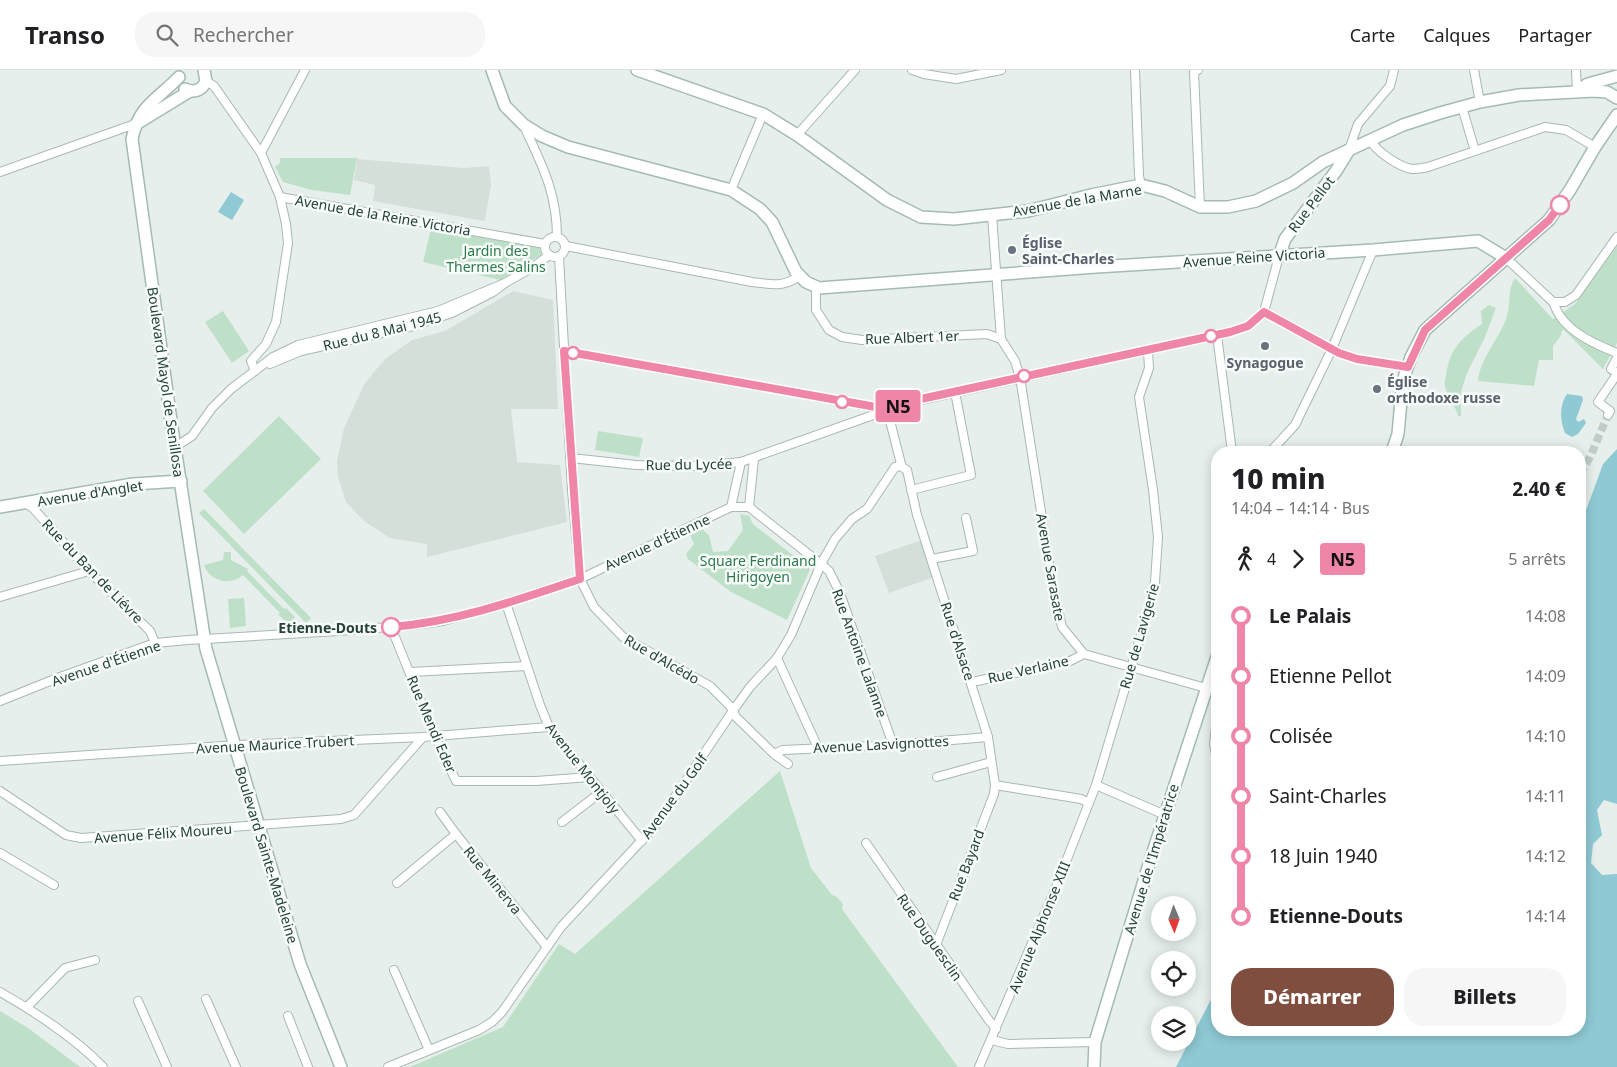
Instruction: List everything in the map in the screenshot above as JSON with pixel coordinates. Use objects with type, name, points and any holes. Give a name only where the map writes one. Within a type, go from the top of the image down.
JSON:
[{"type":"main road","points":[[492,70],[505,106],[524,124],[542,136],[568,148],[731,190],[760,209],[772,222],[791,263],[800,276],[806,282],[818,287],[997,276]]},
{"type":"main road","name":"Avenue de la Marne","points":[[637,70],[763,114],[797,135],[887,200],[922,217],[954,219],[1028,211],[1140,185],[1165,191],[1200,207],[1228,207],[1256,201],[1293,183],[1323,162],[1403,125],[1462,107],[1519,95],[1577,91],[1607,92],[1617,98]]},
{"type":"main road","points":[[180,73],[181,84],[190,91]]},
{"type":"main road","points":[[135,124],[145,108],[166,90],[180,73]]},
{"type":"main road","points":[[135,124],[190,91],[198,90],[205,76]]},
{"type":"main road","points":[[1577,91],[1588,84],[1617,76]]},
{"type":"main road","points":[[1394,446],[1398,434],[1402,389],[1408,367],[1425,330],[1488,272],[1549,220],[1617,115]]},
{"type":"main road","name":"Boulevard Mayol de Senillosa","points":[[135,124],[132,138],[204,639]]},
{"type":"main road","name":"Rue Pellot","points":[[1279,256],[1284,239],[1336,171],[1349,150]]},
{"type":"main road","name":"Avenue Reine Victoria","points":[[997,276],[1096,267],[1373,250],[1478,240],[1506,258]]},
{"type":"main road","name":"Avenue d'Anglet","points":[[0,507],[133,484],[181,481]]},
{"type":"main road","name":"Boulevard Sainte-Madeleine","points":[[204,639],[300,964],[341,1067]]},
{"type":"main road","name":"Avenue de l'Impératrice","points":[[1094,1067],[1095,1042],[1211,673]]},
{"type":"street","points":[[261,153],[305,70]]},
{"type":"street","points":[[797,135],[855,70]]},
{"type":"street","points":[[912,70],[924,74],[956,79],[1001,70]]},
{"type":"street","points":[[1135,70],[1140,185]]},
{"type":"street","points":[[1198,70],[1194,72],[1200,207]]},
{"type":"street","points":[[1349,150],[1358,124],[1390,86],[1394,70]]},
{"type":"street","points":[[1474,70],[1480,102]]},
{"type":"street","points":[[1576,70],[1577,91]]},
{"type":"street","points":[[205,76],[261,153],[280,197],[288,243],[276,322],[266,344],[251,362],[255,371]]},
{"type":"street","points":[[1462,107],[1475,151]]},
{"type":"street","points":[[731,190],[763,114]]},
{"type":"street","points":[[0,172],[135,124]]},
{"type":"street","points":[[524,124],[550,184],[557,217],[557,236]]},
{"type":"street","points":[[1370,140],[1374,148],[1402,166],[1413,169],[1428,167],[1545,127],[1566,130],[1595,147]]},
{"type":"street","name":"Avenue de la Reine Victoria","points":[[280,197],[545,244]]},
{"type":"street","points":[[992,215],[1001,339],[1015,360],[1020,377]]},
{"type":"street","points":[[557,236],[563,240],[566,246],[564,252],[559,257],[549,255],[545,250],[545,244],[551,237],[557,236]]},
{"type":"street","points":[[1553,302],[1565,302],[1576,294],[1617,237]]},
{"type":"street","points":[[566,246],[752,282],[779,285],[789,283],[800,276]]},
{"type":"street","points":[[1276,446],[1295,426],[1332,348],[1373,250]]},
{"type":"street","name":"Rue du 8 Mai 1945","points":[[175,447],[192,436],[212,408],[231,389],[255,371],[301,351],[435,319],[452,313],[493,292],[549,255]]},
{"type":"street","name":"Rue Pellot","points":[[1264,312],[1279,256]]},
{"type":"street","name":"Rue d'Alcédo","points":[[559,257],[580,579],[594,607],[623,637],[710,686],[730,706],[732,712]]},
{"type":"street","points":[[1506,258],[1553,302],[1560,316],[1570,327],[1593,342],[1617,353]]},
{"type":"street","name":"Rue Albert 1er","points":[[818,287],[816,310],[829,330],[842,337],[862,340],[987,334],[1001,339]]},
{"type":"street","points":[[1148,351],[1248,326],[1264,312],[1339,353],[1357,359],[1408,367]]},
{"type":"street","points":[[1218,335],[1231,446]]},
{"type":"street","points":[[564,351],[887,409]]},
{"type":"street","name":"Rue du Lycée","points":[[571,458],[636,465],[698,466],[741,462],[754,459],[907,402],[1148,351]]},
{"type":"street","name":"Rue de Lavigerie","points":[[1096,785],[1155,582],[1158,537],[1140,397],[1149,368],[1148,351]]},
{"type":"street","points":[[1608,415],[1610,411],[1598,402],[1617,373],[1611,369],[1617,358]]},
{"type":"street","name":"Avenue Sarasate","points":[[1020,377],[1052,582],[1062,627],[1084,654]]},
{"type":"street","points":[[911,490],[972,475],[955,392]]},
{"type":"street","name":"Rue d'Alsace","points":[[887,409],[900,466],[907,470],[911,490],[988,737],[995,786]]},
{"type":"street","points":[[748,507],[754,459]]},
{"type":"street","points":[[731,507],[741,462]]},
{"type":"street","name":"Avenue du Golf","points":[[388,1067],[479,1030],[492,1022],[502,1012],[562,927],[656,825],[750,687],[777,658],[791,635],[821,564],[835,539],[852,519],[867,509],[895,467],[900,466]]},
{"type":"street","name":"Rue du Ban de Liévre","points":[[25,503],[33,508],[89,571],[150,631],[155,643]]},
{"type":"street","name":"Avenue d'Étienne","points":[[0,701],[155,643],[391,627],[443,621],[580,579],[731,507],[748,507]]},
{"type":"street","name":"Rue Antoine Lalanne","points":[[748,507],[829,572],[840,593],[893,745]]},
{"type":"street","points":[[932,559],[973,551],[966,518]]},
{"type":"street","points":[[0,597],[89,571]]},
{"type":"street","name":"Avenue Montjoly","points":[[506,603],[549,727],[642,841]]},
{"type":"street","name":"Rue Mendi Eder","points":[[391,627],[435,736],[456,781],[536,781],[590,777]]},
{"type":"street","points":[[1084,654],[1211,688]]},
{"type":"street","name":"Rue Verlaine","points":[[972,682],[1068,662],[1084,654]]},
{"type":"street","points":[[777,658],[818,748]]},
{"type":"street","points":[[410,672],[527,666]]},
{"type":"street","points":[[732,712],[774,754],[788,764]]},
{"type":"street","name":"Avenue Maurice Trubert","points":[[0,761],[235,745],[423,737],[549,727]]},
{"type":"street","name":"Avenue Félix Moureu","points":[[0,791],[66,835],[81,838],[340,819],[354,815],[423,737]]},
{"type":"street","name":"Avenue Lasvignottes","points":[[774,754],[782,750],[893,745],[988,737]]},
{"type":"street","points":[[938,777],[992,762]]},
{"type":"street","points":[[1096,785],[1165,815]]},
{"type":"street","name":"Avenue Alphonse XIII","points":[[979,1067],[1056,887],[1096,785]]},
{"type":"street","points":[[995,786],[1081,800],[1088,803]]},
{"type":"street","name":"Rue Bayard","points":[[936,945],[994,794],[995,786]]},
{"type":"street","points":[[562,822],[602,792]]},
{"type":"street","name":"Rue Minerva","points":[[440,812],[547,947]]},
{"type":"street","points":[[397,883],[456,834]]},
{"type":"street","name":"Rue Duguesclin","points":[[866,843],[996,1029]]},
{"type":"street","points":[[0,853],[54,885]]},
{"type":"street","points":[[27,1007],[65,968],[94,960]]},
{"type":"street","points":[[394,970],[429,1050]]},
{"type":"street","points":[[0,992],[27,1007],[103,1067]]},
{"type":"street","points":[[206,999],[236,1067]]},
{"type":"street","points":[[138,1001],[167,1067]]},
{"type":"street","points":[[288,1016],[308,1067]]},
{"type":"street","points":[[992,1040],[1008,1044],[1095,1042]]},
{"type":"shaded area","points":[[357,159],[464,168],[489,166],[491,185],[485,220],[373,201],[375,185],[354,180]]},
{"type":"shaded area","points":[[513,291],[553,300],[558,409],[511,409],[517,462],[560,465],[567,522],[427,557],[427,544],[390,538],[364,521],[346,502],[338,477],[337,461],[344,428],[365,383],[385,359],[412,340],[445,331]]},
{"type":"shaded area","points":[[922,540],[934,577],[889,593],[875,556]]},
{"type":"green space","points":[[280,158],[357,158],[350,195],[312,190],[283,182],[275,167],[280,163]]},
{"type":"green space","name":"Jardin des Thermes Salins","points":[[432,225],[543,246],[541,255],[500,280],[423,262]]},
{"type":"green space","points":[[1617,246],[1617,343],[1603,369],[1563,329],[1553,346],[1553,360],[1539,360],[1534,386],[1478,381],[1482,364],[1507,316],[1511,287],[1515,278],[1553,319],[1576,303]]},
{"type":"green space","points":[[1489,305],[1496,308],[1485,337],[1467,373],[1461,392],[1461,416],[1458,416],[1445,386],[1450,359],[1462,340],[1482,324],[1481,311]]},
{"type":"green space","points":[[223,311],[249,351],[232,363],[205,322]]},
{"type":"green space","points":[[279,416],[321,459],[244,534],[203,491]]},
{"type":"green space","points":[[598,431],[643,438],[639,457],[595,450]]},
{"type":"green space","points":[[204,509],[311,618],[306,623],[199,513]]},
{"type":"green space","name":"Square Ferdinand Hirigoyen","points":[[740,514],[749,516],[753,524],[804,564],[810,566],[787,620],[731,592],[688,559],[686,554],[694,544],[690,534],[702,529],[709,535],[713,552],[728,551],[743,530]]},
{"type":"green space","points":[[224,552],[231,552],[231,560],[248,569],[247,571],[284,609],[286,608],[295,617],[288,624],[278,614],[280,613],[243,575],[232,580],[221,581],[207,571],[204,565],[223,560]]},
{"type":"green space","points":[[244,598],[246,626],[230,628],[228,599]]},
{"type":"green space","points":[[780,771],[811,868],[832,895],[837,897],[843,904],[842,909],[958,1067],[410,1067],[503,1027],[559,944],[575,954]]},
{"type":"green space","points":[[0,1011],[28,1028],[80,1067],[0,1067]]},
{"type":"water","points":[[231,192],[244,200],[232,220],[218,212]]},
{"type":"water","points":[[1567,394],[1582,396],[1583,400],[1576,419],[1578,422],[1584,419],[1586,423],[1578,434],[1572,437],[1565,433],[1561,418],[1564,398]]},
{"type":"water","points":[[1617,449],[1617,804],[1604,800],[1597,810],[1602,835],[1593,844],[1591,863],[1602,875],[1617,874],[1617,1067],[1176,1067],[1184,1051],[1196,1051],[1196,1028],[1211,1000],[1211,1036],[1586,1036],[1586,511],[1603,464]]},
{"type":"tunnel","points":[[1586,464],[1608,415]]},
{"type":"bus line","name":"N5","points":[[391,627],[443,621],[580,579],[572,490],[564,351],[887,409],[907,402],[1230,332],[1248,326],[1264,312],[1339,353],[1357,359],[1408,367],[1411,356],[1425,330],[1488,272],[1549,220],[1560,205]]},
{"type":"place","name":"Église Saint-Charles","points":[[1012,250]]},
{"type":"place","name":"Synagogue","points":[[1265,346]]},
{"type":"place","name":"Église orthodoxe russe","points":[[1377,389]]},
{"type":"place","name":"Etienne-Douts","points":[[391,627]]}]
